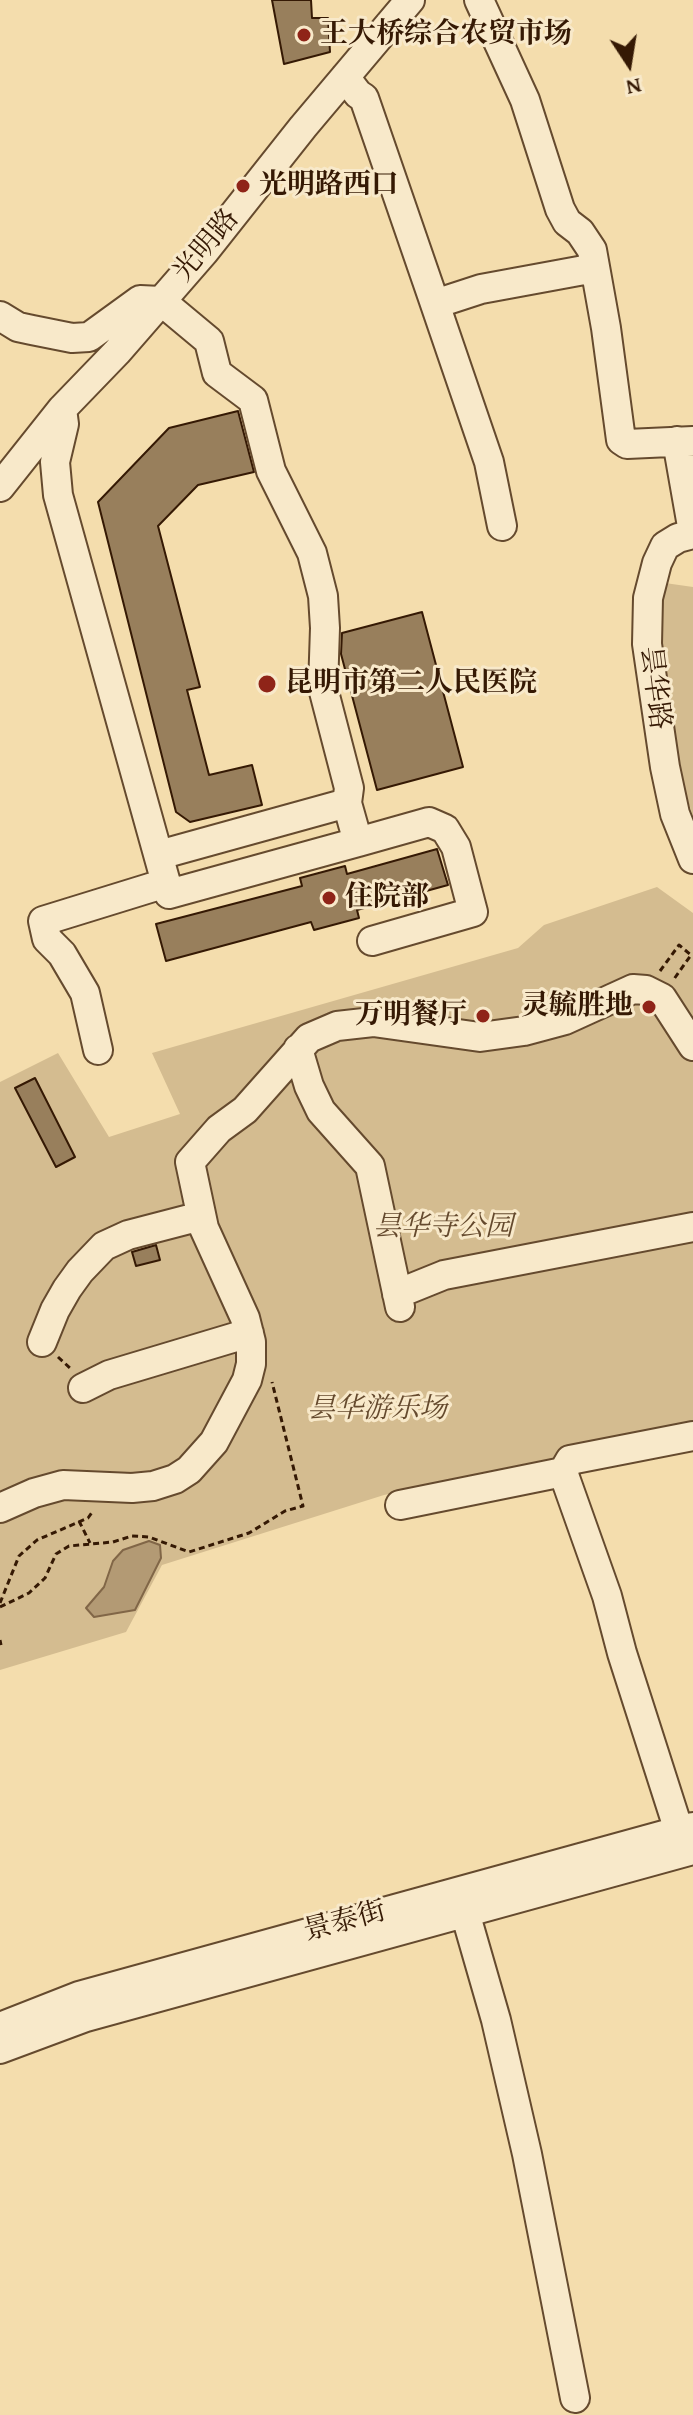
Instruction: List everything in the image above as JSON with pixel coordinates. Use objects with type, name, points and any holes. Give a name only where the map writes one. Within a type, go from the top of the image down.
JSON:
[{"type":"street","name":"光明路","points":[[0,487],[62,409],[161,301],[410,0]]},
{"type":"street","points":[[479,0],[525,100],[560,209],[567,222],[580,232],[592,250],[621,440],[627,444],[685,441],[693,533]]},
{"type":"street","points":[[345,77],[364,98],[489,462],[502,526]]},
{"type":"street","points":[[435,304],[481,289],[595,268]]},
{"type":"street","points":[[0,316],[18,327],[72,338],[89,337],[140,300],[161,301],[209,341],[217,373],[253,400],[271,471],[312,553],[323,596],[323,688],[349,788],[347,803],[358,842]]},
{"type":"street","points":[[62,409],[64,424],[55,462],[58,495],[169,894],[429,822],[445,829],[456,847],[473,912],[372,941]]},
{"type":"street","name":"昙华路","points":[[693,533],[665,546],[657,563],[648,598],[647,644],[667,778],[675,814],[693,859]]},
{"type":"street","points":[[159,855],[347,803]]},
{"type":"street","points":[[98,1050],[85,993],[62,954],[47,939],[43,921],[166,883]]},
{"type":"street","points":[[0,1508],[10,1501],[63,1485],[153,1486],[175,1479],[189,1470],[214,1442],[247,1380],[251,1364],[249,1333],[201,1216],[190,1162],[219,1129],[245,1110],[309,1038],[337,1026],[373,1022],[480,1037],[524,1031],[565,1020],[633,989],[646,990],[662,998],[693,1046]]},
{"type":"street","points":[[298,1049],[309,1086],[321,1111],[370,1166],[399,1300],[444,1275],[693,1227]]},
{"type":"street","points":[[42,1342],[67,1289],[104,1246],[128,1235],[201,1216]]},
{"type":"street","points":[[83,1388],[109,1375],[249,1333]]},
{"type":"street","points":[[400,1505],[563,1472],[570,1460],[693,1436]]},
{"type":"street","points":[[563,1472],[607,1596],[622,1653],[688,1836]]},
{"type":"street","name":"景泰街","points":[[0,2049],[86,2017],[462,1901],[688,1836]]},
{"type":"street","points":[[462,1901],[496,2020],[527,2154],[575,2398]]},
{"type":"street","name":"景泰街","points":[[0,2027],[79,1996],[462,1901]]},
{"type":"path","points":[[673,953],[679,945],[691,955],[686,962]]},
{"type":"path","points":[[42,1342],[74,1372],[83,1388]]},
{"type":"path","points":[[0,1605],[29,1593],[45,1578],[56,1554],[69,1546],[113,1542],[132,1536],[149,1537],[189,1552],[249,1533],[285,1511],[303,1506],[270,1376]]},
{"type":"path","points":[[0,1605],[19,1556],[37,1540],[88,1518],[119,1487]]},
{"type":"path","points":[[79,1521],[90,1543]]},
{"type":"green space","points":[[665,583],[693,587],[693,816],[680,778],[657,666]]},
{"type":"green space","name":"昙华寺公园","points":[[657,887],[693,913],[693,1432],[384,1495],[162,1565],[126,1632],[0,1670],[0,1082],[58,1053],[109,1137],[180,1114],[152,1053],[518,948],[544,925]]},
{"type":"shaded area","points":[[149,1541],[160,1545],[161,1558],[135,1610],[94,1617],[86,1608],[104,1587],[113,1561],[123,1550]]},
{"type":"building","name":"王大桥综合农贸市场","points":[[272,0],[311,0],[312,18],[328,18],[330,52],[284,64]]},
{"type":"building","points":[[238,411],[254,472],[198,485],[158,526],[200,687],[187,690],[209,775],[252,765],[262,805],[190,822],[176,812],[98,502],[169,428]]},
{"type":"building","points":[[422,612],[463,767],[377,790],[341,654],[342,633]]},
{"type":"building","name":"住院部","points":[[437,849],[448,885],[357,910],[359,918],[314,930],[311,922],[166,961],[156,924],[302,886],[300,878],[345,866],[347,874]]},
{"type":"building","points":[[35,1078],[75,1157],[56,1167],[15,1088]]},
{"type":"building","points":[[156,1245],[160,1260],[136,1266],[132,1252]]},
{"type":"place","name":"王大桥综合农贸市场","points":[[304,35]]},
{"type":"place","name":"光明路西口","points":[[243,186]]},
{"type":"place","name":"昆明市第二人民医院","points":[[267,684]]},
{"type":"place","name":"住院部","points":[[329,898]]},
{"type":"place","name":"灵毓胜地","points":[[649,1007]]},
{"type":"place","name":"万明餐厅","points":[[483,1016]]},
{"type":"park label","name":"昙华游乐场","points":[[377,1410]]}]
